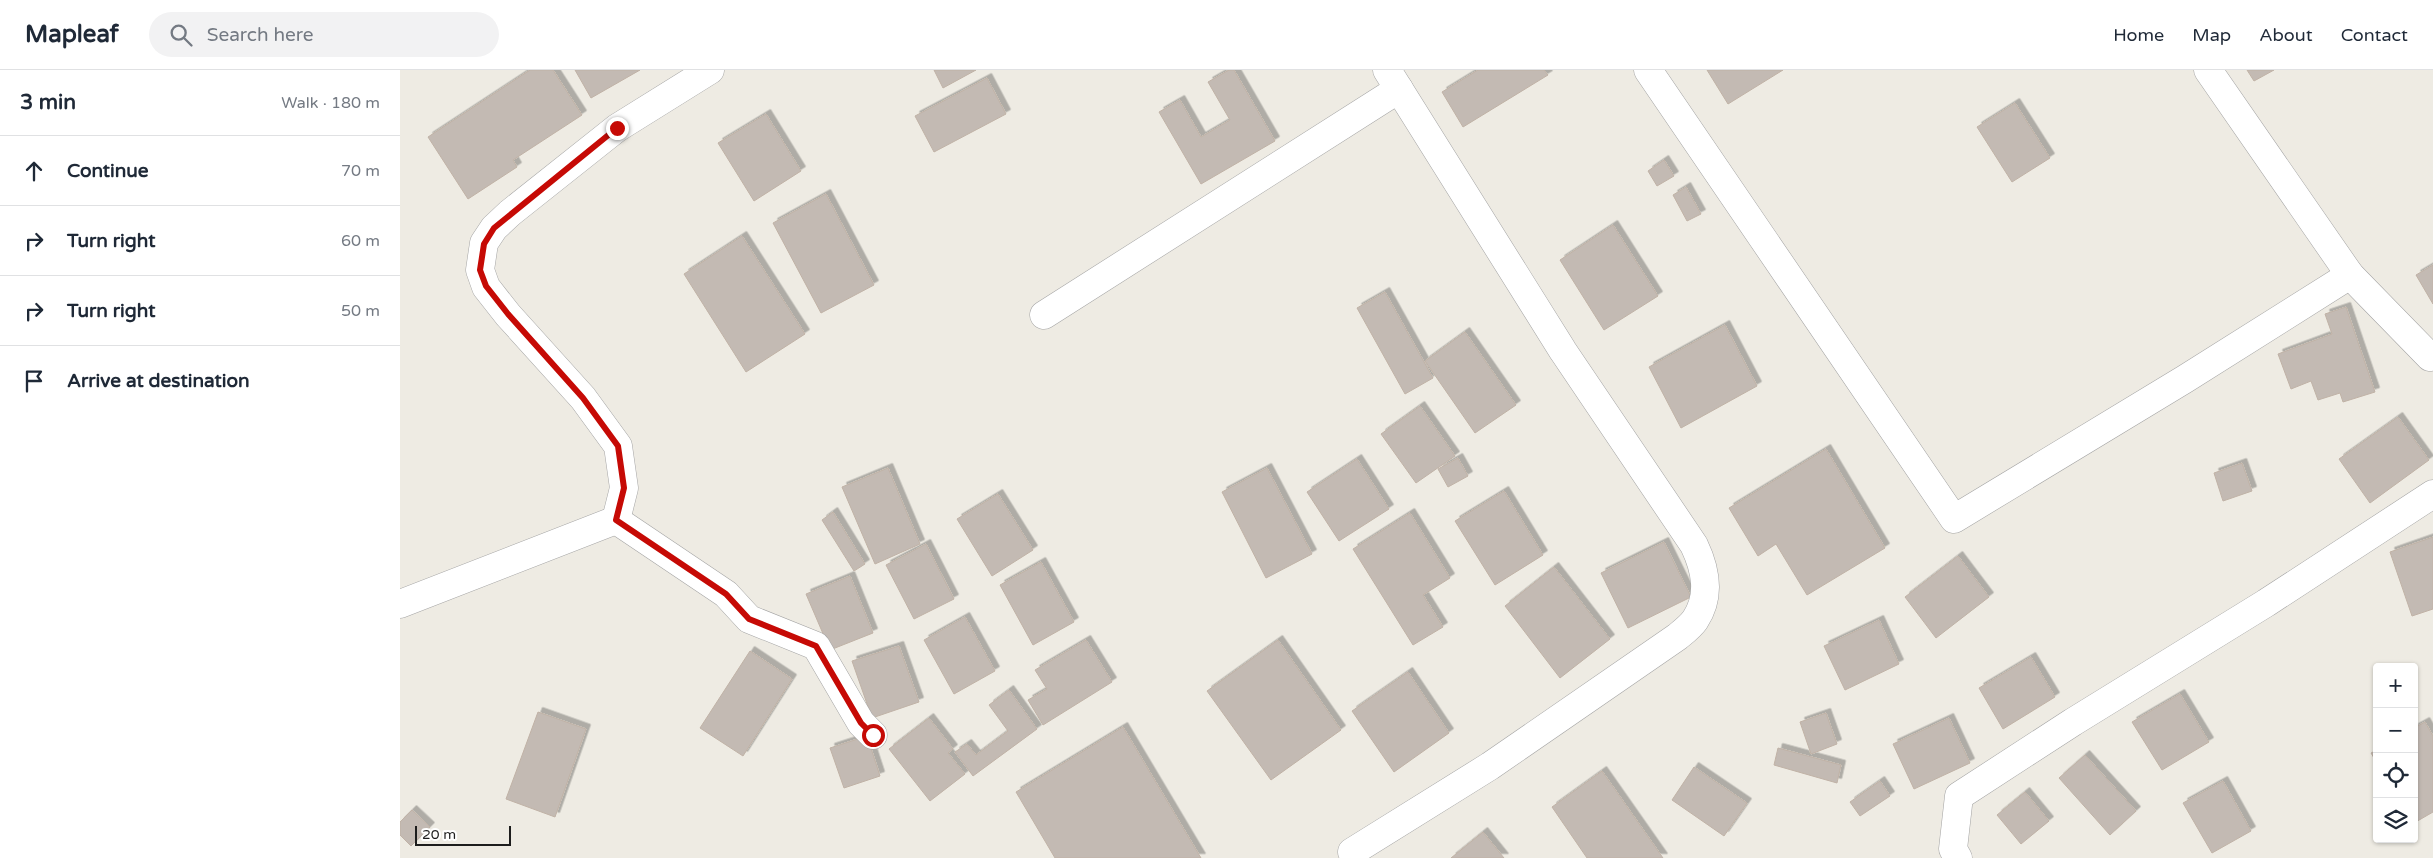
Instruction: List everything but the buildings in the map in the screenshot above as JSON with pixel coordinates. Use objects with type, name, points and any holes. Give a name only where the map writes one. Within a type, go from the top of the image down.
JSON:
[{"type":"street","points":[[616,520],[624,488],[618,446],[583,398],[508,314],[486,286],[480,270],[481,256],[494,228],[510,213],[617,128],[710,70]]},
{"type":"street","points":[[1648,70],[1954,519],[2185,379],[2350,274]]},
{"type":"street","points":[[2208,70],[2350,274],[2430,357],[2433,355]]},
{"type":"street","points":[[1044,315],[1393,80],[1563,351],[1694,545],[1701,560],[1707,591],[1694,620],[1677,637],[1490,766],[1352,852]]},
{"type":"street","points":[[1958,858],[1953,849],[1959,796],[2073,722],[2266,603],[2433,494]]},
{"type":"street","points":[[400,604],[616,520]]},
{"type":"street","points":[[616,520],[726,594],[749,619],[816,646],[861,723],[873,735]]},
{"type":"route","points":[[617,128],[510,213],[494,228],[484,244],[481,256],[480,270],[486,286],[508,314],[583,398],[618,446],[624,488],[616,520],[726,594],[749,619],[816,646],[861,723],[873,735]]}]
